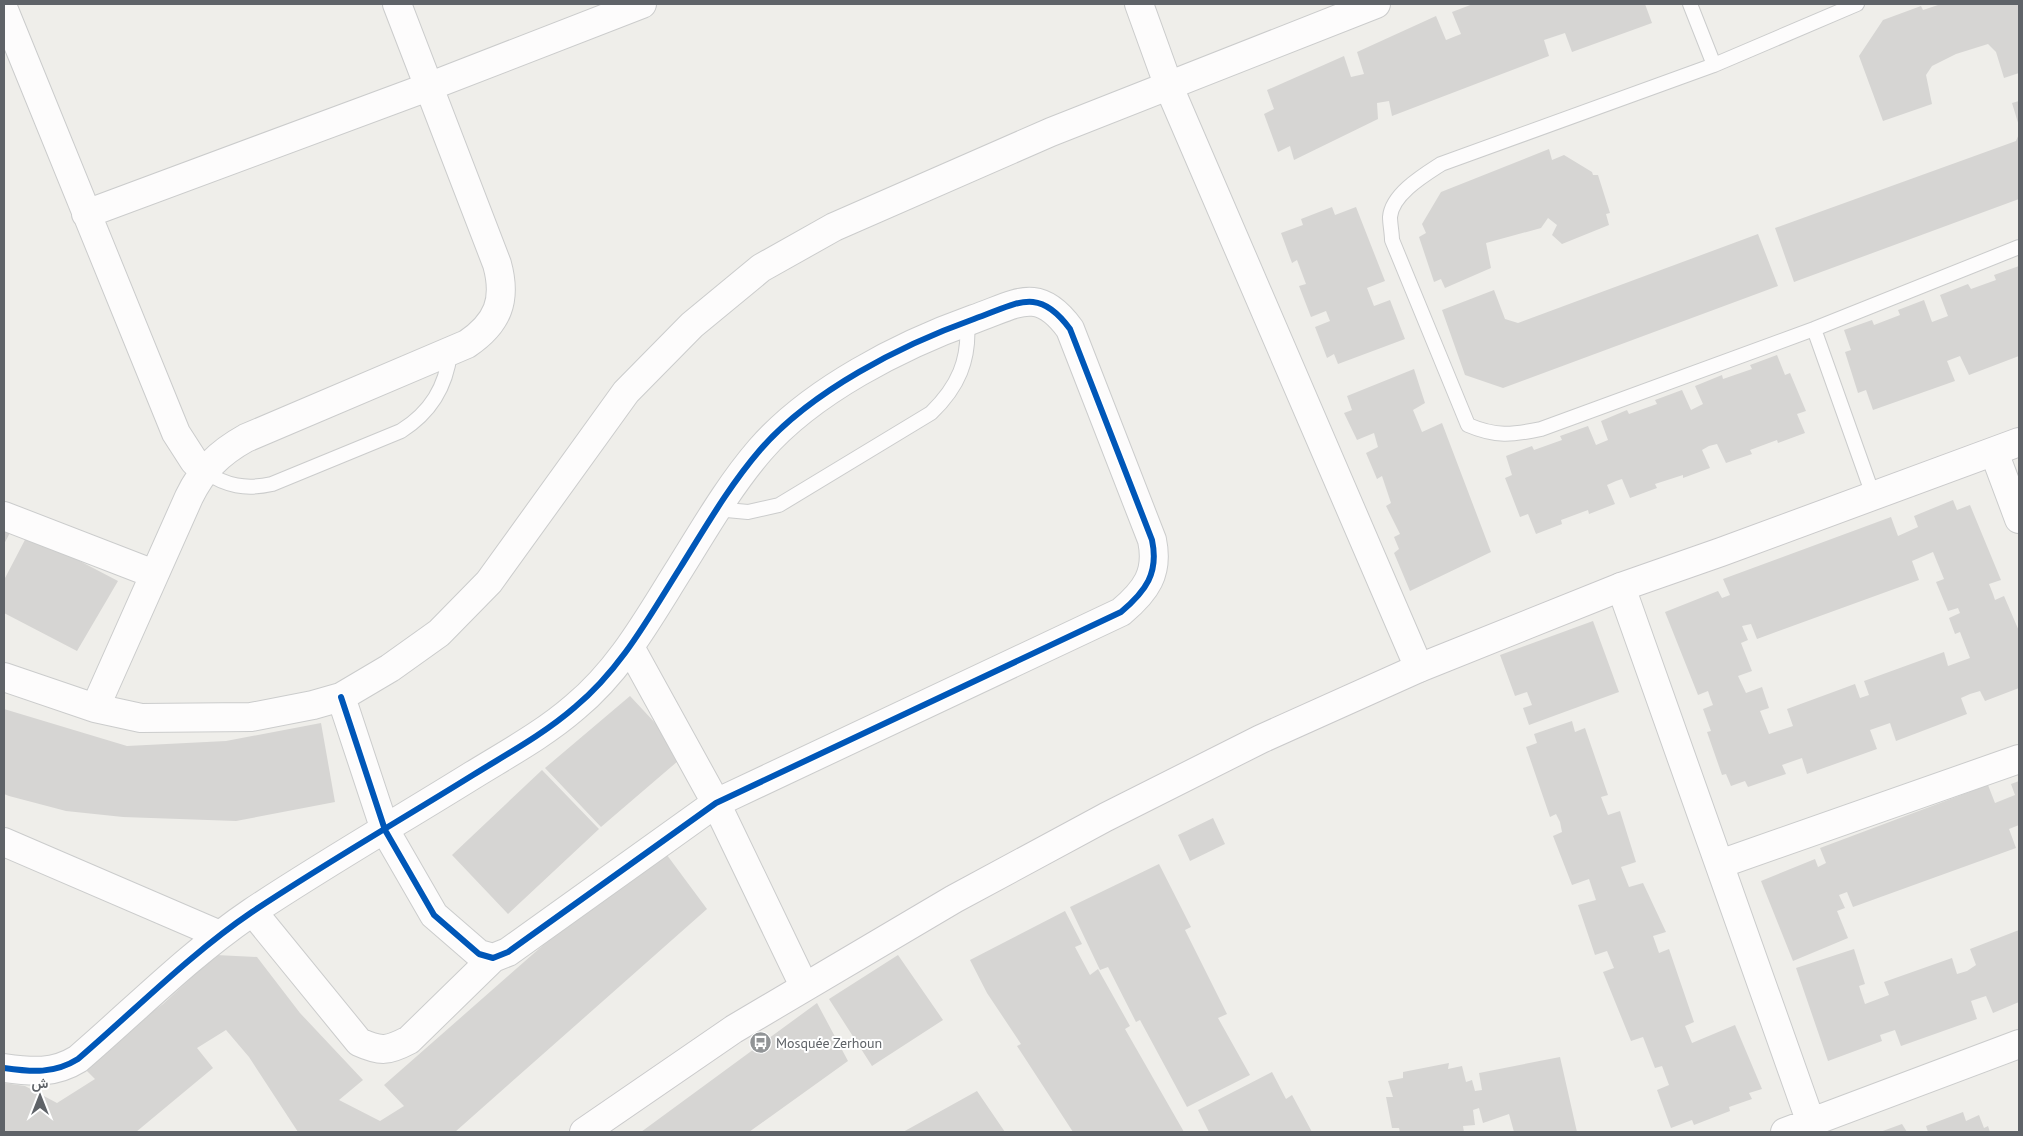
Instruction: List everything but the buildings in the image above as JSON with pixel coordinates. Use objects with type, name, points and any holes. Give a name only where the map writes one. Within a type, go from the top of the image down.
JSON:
[{"type":"street","points":[[95,708],[196,483],[204,470],[216,457],[246,438],[450,353],[480,336],[498,310],[502,295],[501,279],[397,4]]},
{"type":"street","points":[[86,214],[428,87],[642,4]]},
{"type":"street","points":[[1139,4],[1169,87],[1419,668]]},
{"type":"street","points":[[4,677],[95,708],[141,718],[251,717],[313,705],[341,697],[390,668],[439,633],[489,582],[626,392],[692,324],[761,268],[834,227],[1051,132],[1376,4]]},
{"type":"street","points":[[4,10],[176,433],[189,454],[204,470]]},
{"type":"street","points":[[4,1068],[43,1071],[64,1067],[78,1059],[220,935],[252,912],[548,728],[593,691],[630,647],[716,509],[761,448],[808,404],[834,386],[916,343],[1017,304],[1036,300],[1052,307],[1070,329],[1152,540],[1155,555],[1154,569],[1143,592],[1121,612],[716,804],[508,952],[493,958],[410,1040],[392,1049],[376,1050],[359,1042],[252,912]]},
{"type":"street","points":[[584,1132],[734,1029],[804,986],[954,899],[1106,817],[1261,739],[1419,668],[1621,587],[2019,442]]},
{"type":"street","points":[[1994,452],[2019,519]]},
{"type":"street","points":[[4,516],[154,574]]},
{"type":"street","points":[[1621,587],[1811,1123]]},
{"type":"street","points":[[630,647],[716,804],[804,986]]},
{"type":"street","points":[[341,697],[385,830],[434,915],[479,954],[493,958]]},
{"type":"street","points":[[1720,864],[2019,759]]},
{"type":"street","points":[[4,842],[220,935]]},
{"type":"street","points":[[1785,1132],[2019,1044]]},
{"type":"lane","points":[[1690,4],[1714,65]]},
{"type":"lane","points":[[1857,4],[1714,65],[1441,164],[1414,181],[1399,198],[1390,215],[1392,240],[1468,425],[1486,433],[1511,435],[1541,429],[1814,329],[2019,247]]},
{"type":"lane","points":[[716,509],[748,512],[779,505],[794,498],[931,413],[945,400],[956,384],[962,370],[968,346],[967,322]]},
{"type":"lane","points":[[1814,329],[1873,495]]},
{"type":"lane","points":[[204,470],[230,485],[244,488],[258,487],[272,484],[401,431],[415,422],[436,399],[443,384],[450,353]]},
{"type":"cycle path","points":[[4,1068],[42,1071],[60,1067],[78,1059],[185,964],[229,928],[279,894],[334,860],[362,843],[390,826],[417,809],[525,743],[563,717],[606,676],[633,642],[708,523],[760,450],[781,428],[831,389],[888,356],[917,342],[1015,304],[1037,303],[1048,307],[1058,315],[1070,329],[1152,540],[1154,552],[1152,572],[1144,589],[1121,612],[716,803],[508,952],[493,958],[479,954],[434,915],[385,830],[341,697]]},
{"type":"place","name":"Mosquée Zerhoun","points":[[760,1043]]}]
